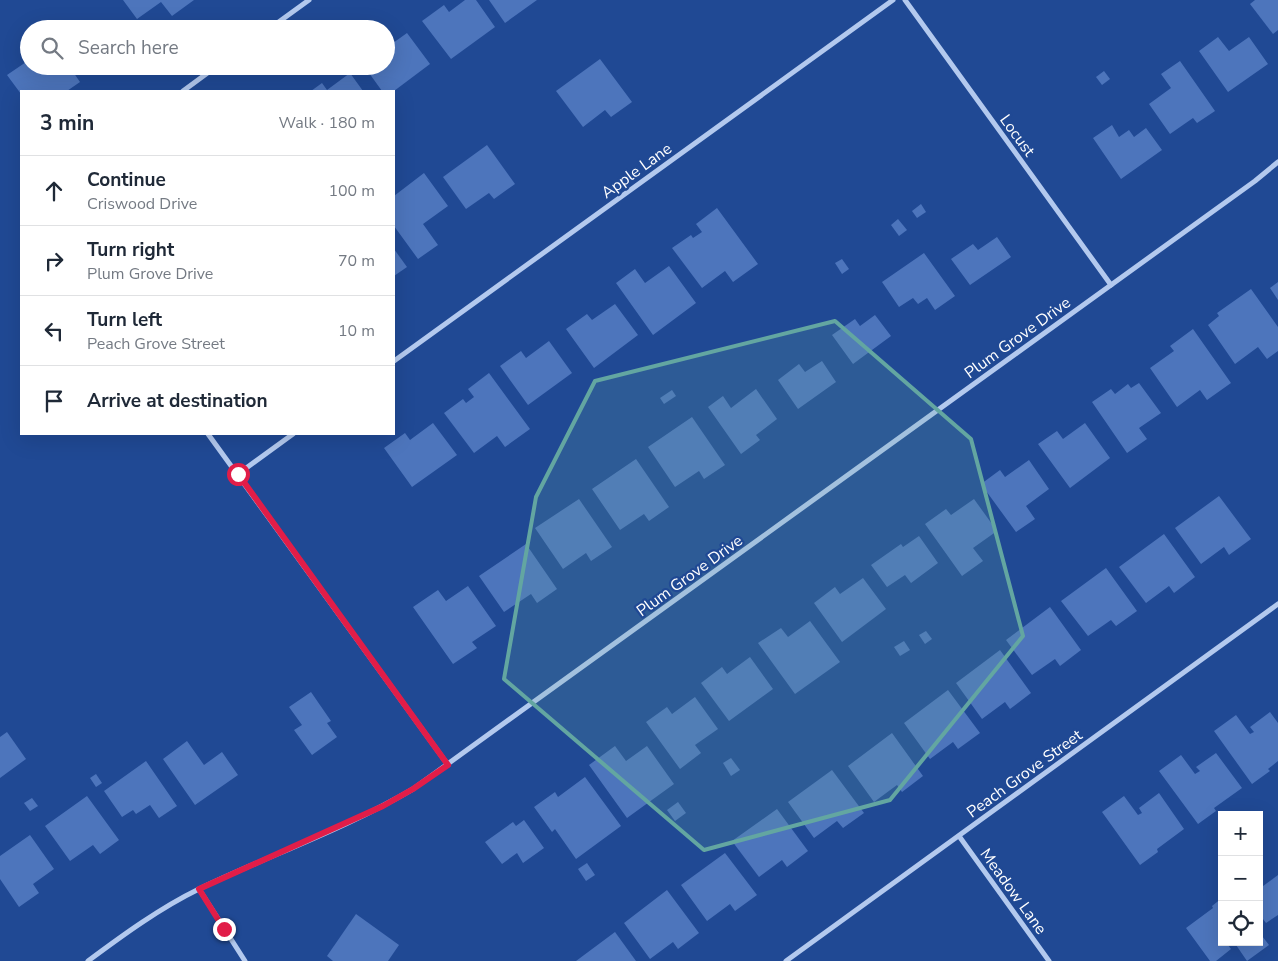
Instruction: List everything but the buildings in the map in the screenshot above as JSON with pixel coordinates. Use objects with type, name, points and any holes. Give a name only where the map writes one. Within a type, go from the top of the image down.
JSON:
[{"type":"street","points":[[281,20],[309,0]]},
{"type":"street","name":"Apple Lane","points":[[395,360],[893,0]]},
{"type":"street","name":"Locust","points":[[906,0],[1111,285]]},
{"type":"street","points":[[184,90],[205,75]]},
{"type":"street","name":"Plum Grove Drive","points":[[88,961],[142,922],[199,889],[383,806],[413,789],[1255,181],[1278,162]]},
{"type":"street","points":[[209,435],[448,765]]},
{"type":"street","points":[[238,474],[292,435]]},
{"type":"street","name":"Peach Grove Street","points":[[786,961],[1278,604]]},
{"type":"street","name":"Meadow Lane","points":[[959,836],[1049,961]]},
{"type":"street","points":[[199,889],[245,961]]},
{"type":"highlighted area","points":[[835,321],[971,439],[1023,636],[890,800],[704,850],[504,679],[536,497],[595,381]]},
{"type":"route","points":[[224,929],[199,889],[383,806],[413,789],[448,765],[238,474]]}]
